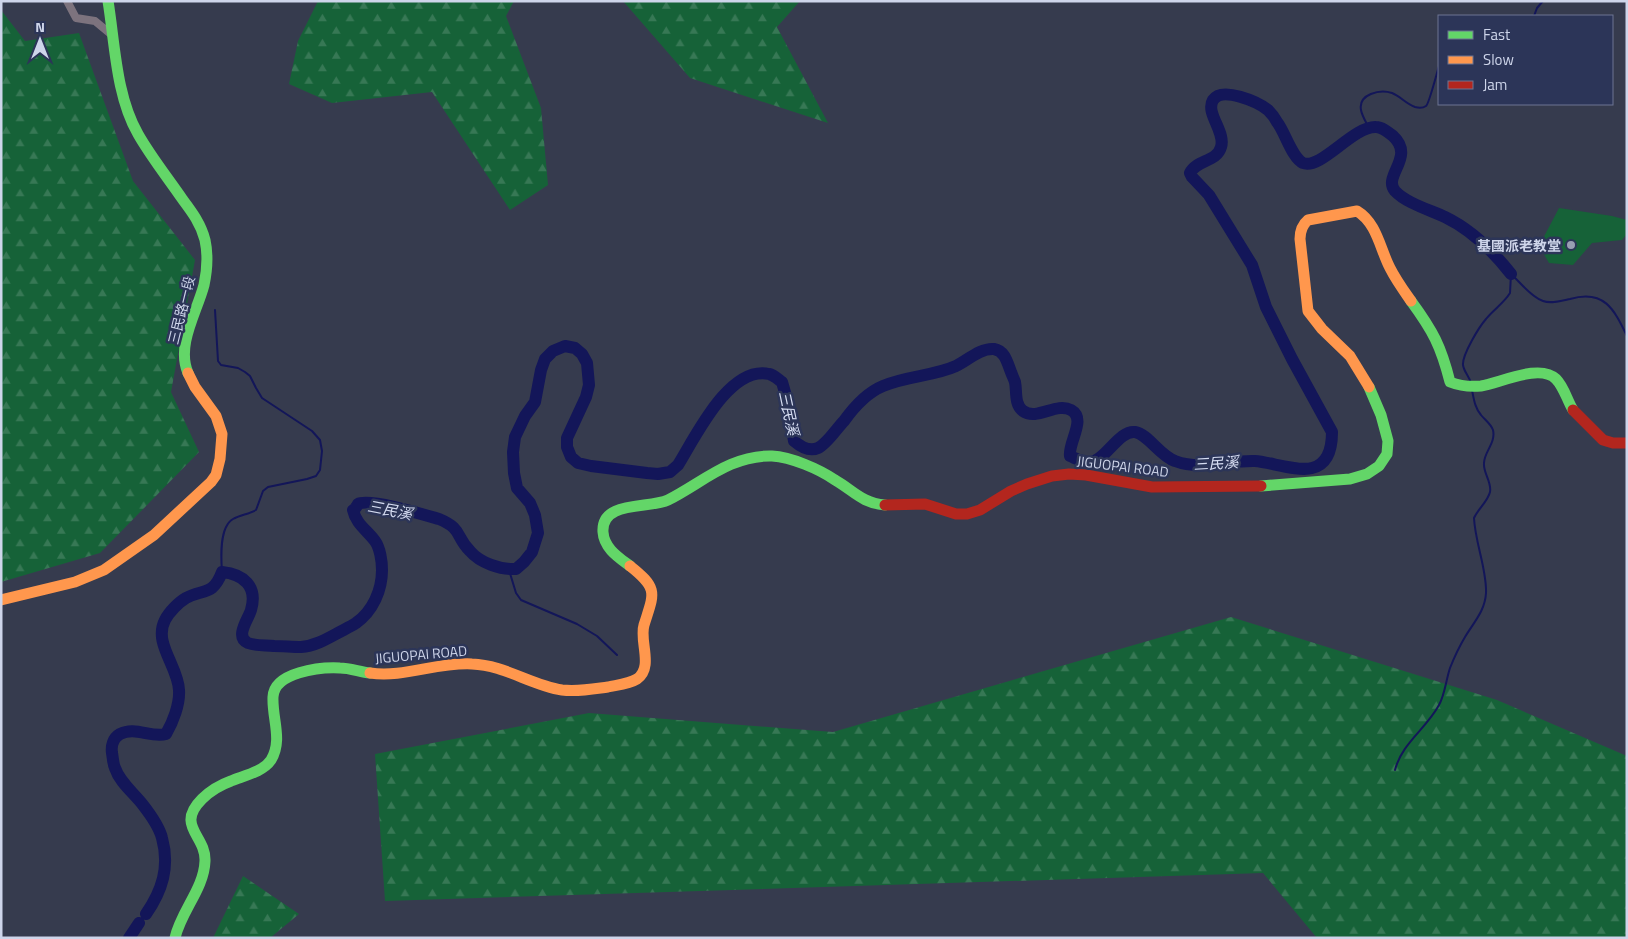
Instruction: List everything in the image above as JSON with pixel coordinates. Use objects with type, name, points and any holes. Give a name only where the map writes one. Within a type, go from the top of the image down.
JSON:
[{"type":"street","points":[[67,1],[76,18],[95,21],[113,36]]},
{"type":"street","name":"三民路一段","points":[[1,600],[75,582],[104,570],[154,535],[202,491],[216,474],[220,459],[222,441],[219,424],[216,416],[195,387],[188,370],[185,351],[188,334],[204,285],[207,266],[205,240],[198,222],[139,135],[130,118],[123,99],[108,1]]},
{"type":"street","name":"JIGUOPAI ROAD","points":[[175,938],[180,918],[195,896],[204,878],[206,861],[204,848],[191,827],[193,812],[200,801],[219,787],[258,771],[268,764],[276,752],[278,730],[272,693],[275,686],[284,680],[302,673],[319,669],[341,668],[380,674],[414,671],[442,665],[464,664],[493,666],[554,688],[570,691],[629,683],[637,679],[641,674],[645,663],[643,632],[652,596],[647,584],[630,566],[609,550],[602,534],[603,523],[610,514],[617,510],[666,502],[720,468],[738,460],[771,456],[786,458],[828,475],[867,502],[933,506],[961,515],[985,507],[1010,492],[1032,482],[1056,475],[1075,474],[1143,486],[1167,488],[1280,487],[1350,480],[1365,476],[1385,460],[1389,446],[1387,433],[1366,383],[1352,358],[1313,320],[1308,311],[1300,230],[1303,223],[1308,220],[1357,211],[1369,222],[1375,232],[1388,266],[1436,338],[1443,355],[1450,382],[1458,386],[1471,387],[1539,373],[1549,374],[1557,379],[1574,410],[1601,440],[1608,443],[1627,443]]},
{"type":"green space","points":[[318,1],[514,1],[506,16],[541,108],[548,185],[510,210],[432,92],[332,103],[289,84],[298,41]]},
{"type":"green space","points":[[623,1],[800,1],[777,27],[828,123],[690,78]]},
{"type":"green space","points":[[1,10],[25,41],[79,33],[133,181],[195,260],[171,392],[199,452],[100,553],[1,582]]},
{"type":"green space","points":[[1559,208],[1627,220],[1627,234],[1622,240],[1592,243],[1573,265],[1549,263],[1539,246]]},
{"type":"green space","points":[[1231,617],[1497,700],[1627,756],[1627,938],[1317,938],[1263,873],[385,901],[375,754],[589,713],[833,732]]},
{"type":"green space","points":[[243,876],[299,914],[270,938],[213,938]]},
{"type":"waterway","points":[[1534,15],[1543,1]]},
{"type":"waterway","points":[[1369,128],[1361,110],[1361,105],[1366,97],[1376,92],[1387,92],[1395,94],[1415,107],[1425,107],[1438,69]]},
{"type":"waterway","name":"三民溪","points":[[146,914],[160,887],[165,869],[161,834],[154,820],[117,773],[113,763],[112,748],[114,740],[120,734],[131,731],[155,735],[166,734],[171,724],[177,707],[179,690],[178,681],[162,637],[162,629],[169,614],[186,598],[207,591],[215,585],[222,572],[236,575],[247,583],[250,588],[253,602],[242,632],[244,640],[248,643],[254,645],[306,646],[315,644],[351,626],[362,618],[372,606],[382,578],[382,563],[378,547],[354,515],[353,510],[358,504],[364,503],[397,508],[439,519],[452,526],[465,546],[479,559],[497,567],[516,569],[532,552],[538,533],[535,515],[530,503],[517,488],[513,452],[515,437],[525,416],[535,402],[541,370],[545,359],[553,351],[565,346],[575,348],[582,354],[587,363],[589,385],[586,397],[567,438],[567,447],[571,457],[578,463],[591,466],[658,474],[670,472],[678,465],[715,406],[740,381],[754,374],[769,374],[782,382],[788,403],[794,441],[805,448],[815,449],[825,443],[856,406],[877,389],[901,380],[956,366],[979,352],[989,349],[998,350],[1007,361],[1015,382],[1018,405],[1023,411],[1028,414],[1034,414],[1065,408],[1075,414],[1077,425],[1070,456],[1081,461],[1094,461],[1123,436],[1135,432],[1145,437],[1164,455],[1185,464],[1205,465],[1255,461],[1299,469],[1318,466],[1326,459],[1332,432],[1266,307],[1252,265],[1209,195],[1190,173],[1197,166],[1219,152],[1222,141],[1221,135],[1213,117],[1211,105],[1218,96],[1224,95],[1232,95],[1249,100],[1268,110],[1280,126],[1295,156],[1303,163],[1319,160],[1357,133],[1376,127],[1385,130],[1393,136],[1399,144],[1401,151],[1392,179],[1395,191],[1412,203],[1445,217],[1464,228],[1489,249],[1511,274]]},
{"type":"waterway","name":"三民溪","points":[[1511,274],[1530,293],[1543,301],[1556,302],[1582,297],[1600,299],[1612,310],[1627,336]]},
{"type":"waterway","points":[[1471,383],[1464,370],[1463,360],[1471,341],[1483,323],[1510,293],[1511,274]]},
{"type":"waterway","points":[[215,310],[218,361],[221,365],[238,368],[250,376],[262,398],[312,431],[320,440],[322,451],[320,470],[316,476],[268,487],[263,491],[256,510],[233,519],[228,523],[222,543],[222,572]]},
{"type":"waterway","points":[[1395,770],[1403,752],[1434,714],[1439,705],[1453,660],[1481,611],[1485,599],[1485,575],[1476,537],[1474,518],[1490,492],[1484,463],[1493,439],[1493,430],[1477,410],[1472,390]]},
{"type":"waterway","points":[[509,570],[516,593],[521,600],[577,624],[597,636],[617,655]]},
{"type":"waterway","name":"三民溪","points":[[129,938],[139,923]]},
{"type":"traffic: fast","points":[[108,1],[117,69],[131,119],[148,151],[196,218],[205,240],[207,257],[205,280],[184,351],[188,373]]},
{"type":"traffic: fast","points":[[1411,301],[1435,339],[1450,382],[1465,386],[1481,386],[1530,373],[1549,375],[1559,382],[1573,410]]},
{"type":"traffic: fast","points":[[1261,486],[1350,479],[1367,474],[1379,466],[1387,454],[1388,441],[1381,415],[1369,387]]},
{"type":"traffic: fast","points":[[630,566],[612,552],[604,538],[604,522],[610,515],[628,507],[660,503],[668,500],[717,471],[743,460],[772,456],[796,461],[828,476],[870,502],[885,505]]},
{"type":"traffic: fast","points":[[175,938],[182,919],[197,891],[204,871],[204,852],[191,824],[194,808],[208,793],[227,783],[258,771],[271,760],[277,737],[273,705],[275,689],[289,677],[310,670],[344,668],[370,673]]},
{"type":"traffic: slow","points":[[1369,387],[1350,356],[1322,329],[1308,311],[1300,239],[1304,224],[1308,220],[1357,211],[1364,216],[1374,229],[1397,281],[1411,301]]},
{"type":"traffic: slow","points":[[1,600],[75,582],[104,570],[154,535],[211,482],[216,475],[220,459],[222,434],[216,416],[195,387],[188,373]]},
{"type":"traffic: slow","points":[[370,673],[408,672],[446,665],[472,664],[506,671],[539,684],[562,690],[591,689],[634,681],[642,674],[645,668],[643,631],[652,592],[646,580],[630,566]]},
{"type":"traffic: jam","points":[[1573,410],[1603,440],[1613,443],[1627,443]]},
{"type":"traffic: jam","points":[[885,505],[925,504],[956,514],[967,514],[980,510],[1011,491],[1027,484],[1052,476],[1069,474],[1086,475],[1152,487],[1261,486]]},
{"type":"place","name":"基國派老教堂","points":[[1571,245]]}]
